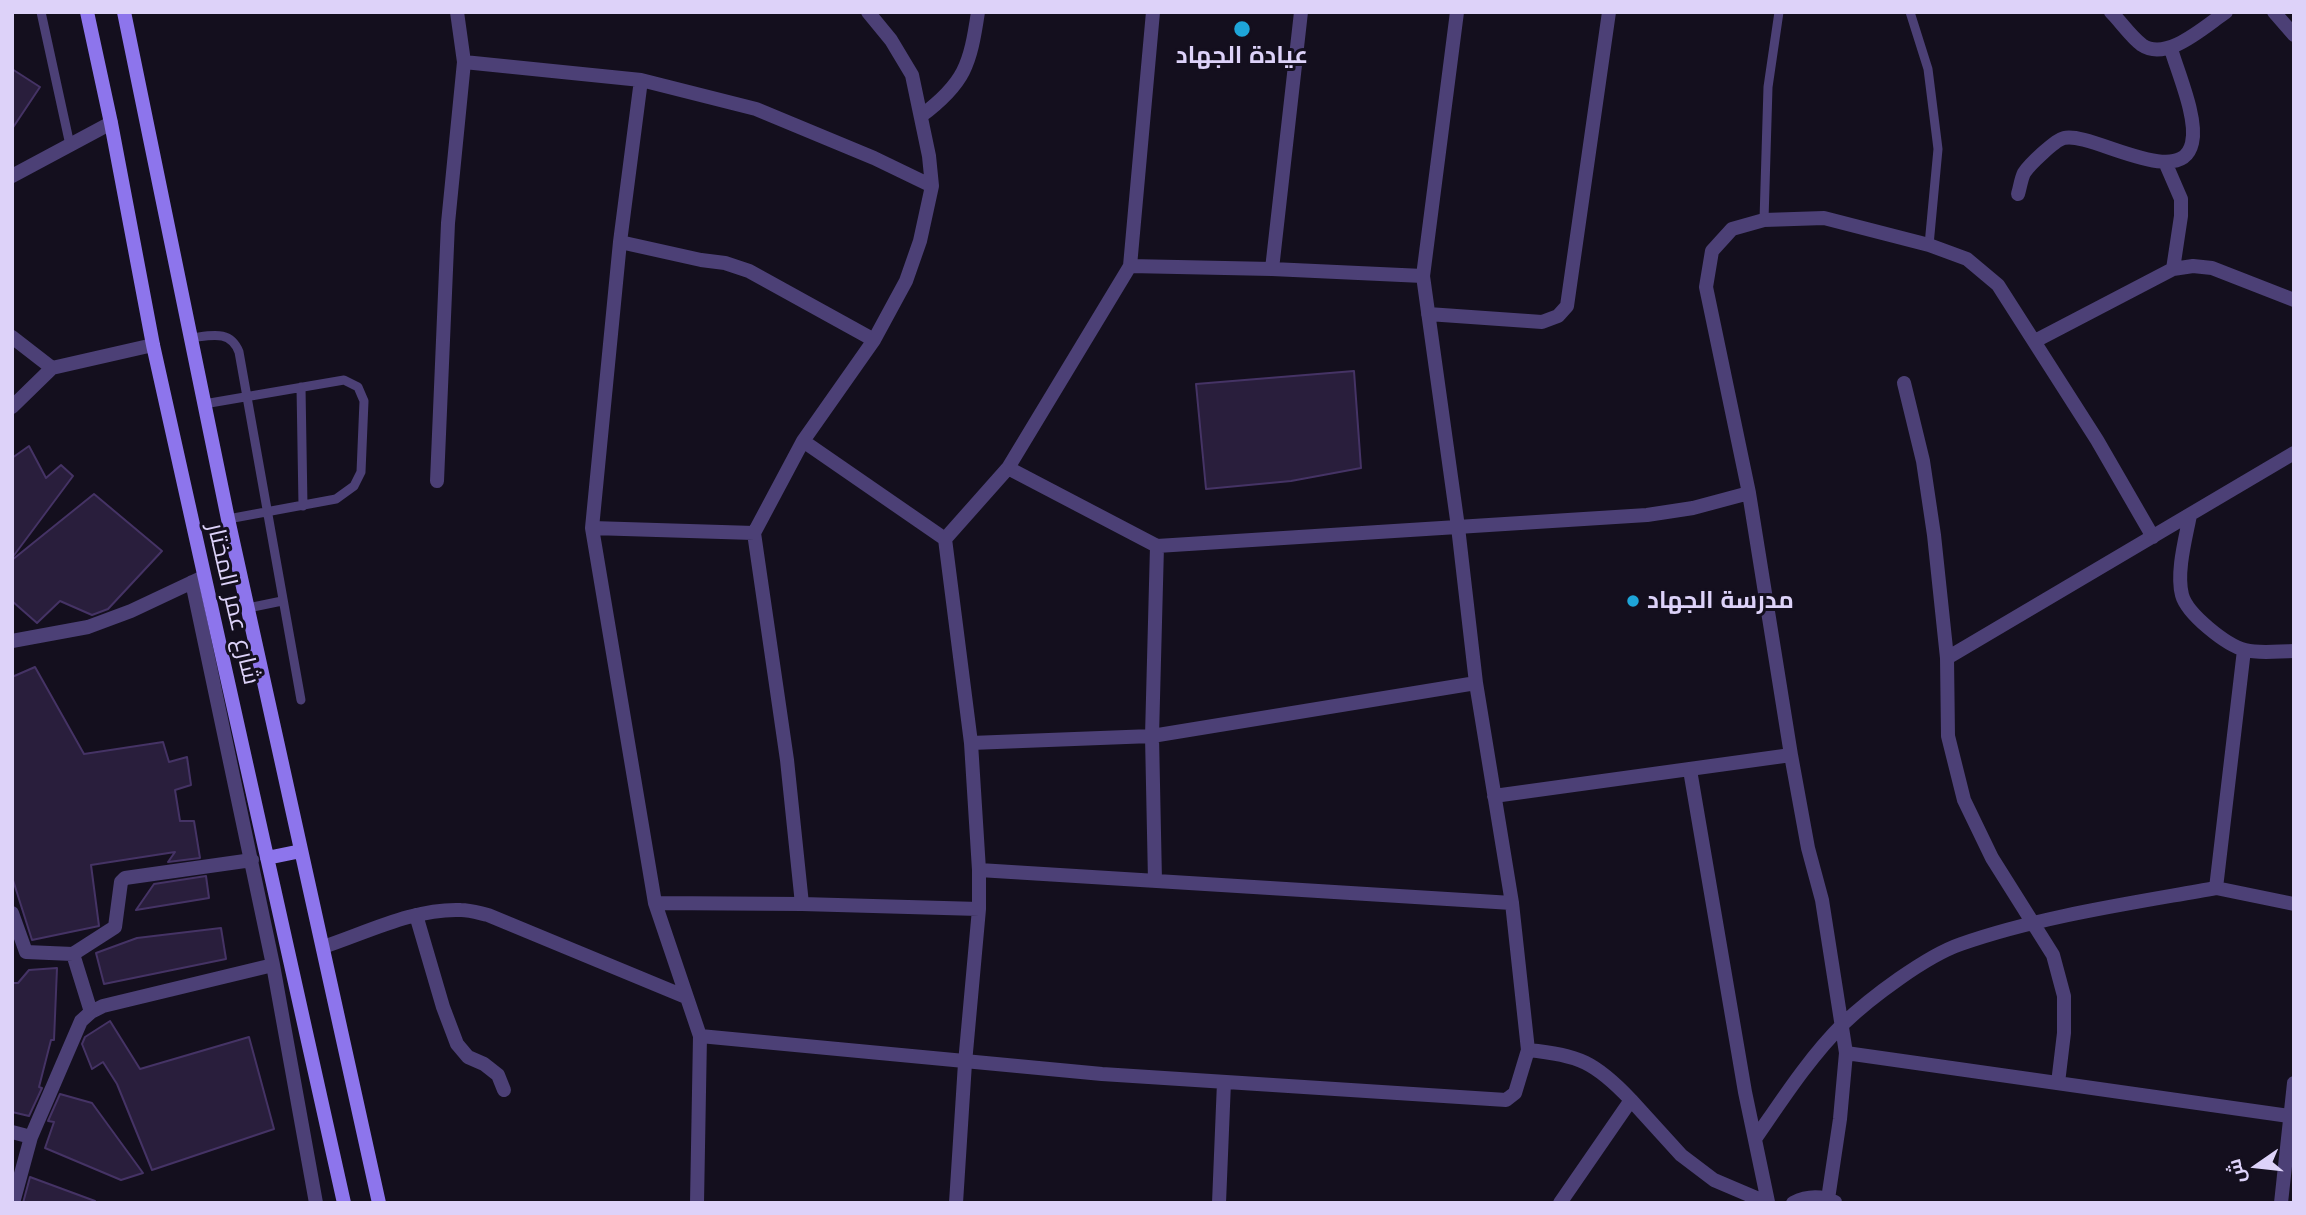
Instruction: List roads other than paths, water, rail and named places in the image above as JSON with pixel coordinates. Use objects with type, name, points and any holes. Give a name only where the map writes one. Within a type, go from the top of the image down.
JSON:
[{"type":"street","name":"شارع عمر المختار","points":[[87,12],[111,123],[198,580],[259,859],[344,1203]]},
{"type":"street","name":"شارع عمر المختار","points":[[124,12],[228,519],[379,1203]]},
{"type":"street","points":[[437,481],[448,223],[464,61],[457,12]]},
{"type":"street","points":[[802,904],[787,760],[754,533],[803,441],[874,340],[905,281],[920,241],[932,186],[912,75],[891,40],[868,12]]},
{"type":"street","points":[[921,116],[947,97],[961,76],[973,48],[978,12]]},
{"type":"street","points":[[945,539],[1008,468],[1130,266],[1153,12]]},
{"type":"street","points":[[1272,269],[1301,12]]},
{"type":"street","points":[[700,1036],[965,1063],[1224,1082],[1506,1100],[1515,1093],[1528,1050],[1512,903],[1476,683],[1458,527],[1423,276],[1457,12]]},
{"type":"street","points":[[1428,314],[1542,321],[1558,316],[1567,306],[1609,12]]},
{"type":"street","points":[[2111,12],[2142,45],[2158,51],[2171,49],[2226,12]]},
{"type":"street","points":[[2274,12],[2294,35]]},
{"type":"street","points":[[2018,194],[2024,172],[2050,147],[2064,138],[2078,139],[2129,155],[2165,162],[2183,157],[2192,144],[2192,119],[2171,49]]},
{"type":"street","points":[[464,61],[640,80],[756,109],[874,158],[932,186]]},
{"type":"street","points":[[640,80],[620,242],[592,528],[655,904],[700,1036],[697,1203]]},
{"type":"street","points":[[12,176],[111,123]]},
{"type":"street","points":[[2165,162],[2181,199],[2182,216],[2173,269]]},
{"type":"street","points":[[1793,1203],[1816,1196],[1832,1201],[1846,1053],[1822,900],[1808,848],[1791,755],[1749,493],[1706,287],[1712,251],[1732,229],[1764,220],[1824,219],[1929,245],[1967,259],[1998,285],[2097,440],[2153,537]]},
{"type":"street","points":[[620,242],[701,260],[725,262],[749,271],[874,340]]},
{"type":"street","points":[[1130,266],[1423,276]]},
{"type":"street","points":[[2035,341],[2173,269],[2193,266],[2212,268],[2294,300]]},
{"type":"street","points":[[12,337],[52,368]]},
{"type":"street","points":[[12,407],[52,368],[153,345]]},
{"type":"street","points":[[1904,383],[1925,474],[1934,535],[1947,658],[1948,736],[1964,800],[1992,858],[2053,955],[2064,996],[2064,1033],[2058,1083]]},
{"type":"street","points":[[803,441],[945,539],[971,743],[979,870],[979,909],[956,1203]]},
{"type":"street","points":[[1947,658],[2294,453]]},
{"type":"street","points":[[1008,468],[1157,546],[1647,515],[1693,508],[1749,493]]},
{"type":"street","points":[[2190,515],[2181,566],[2182,595],[2194,615],[2214,633],[2244,650],[2294,651]]},
{"type":"street","points":[[592,528],[754,533]]},
{"type":"street","points":[[1155,881],[1152,736],[1157,546]]},
{"type":"street","points":[[12,641],[88,627],[131,611],[198,580]]},
{"type":"street","points":[[2216,888],[2244,650]]},
{"type":"street","points":[[971,743],[1152,736],[1476,683]]},
{"type":"street","points":[[1494,796],[1791,755]]},
{"type":"street","points":[[1690,770],[1745,1092],[1768,1203]]},
{"type":"street","points":[[12,961],[26,952],[73,954],[115,927],[121,882],[125,878],[301,851]]},
{"type":"street","points":[[259,859],[273,965],[316,1203]]},
{"type":"street","points":[[979,870],[1512,903]]},
{"type":"street","points":[[1755,1139],[1798,1077],[1843,1024],[1908,972],[1959,944],[2117,905],[2216,888],[2294,904]]},
{"type":"street","points":[[655,904],[802,904],[979,909]]},
{"type":"street","points":[[323,947],[416,915],[443,910],[463,910],[488,915],[686,997]]},
{"type":"street","points":[[12,913],[26,952]]},
{"type":"street","points":[[416,915],[443,1007],[457,1044],[468,1057],[498,1075],[504,1090]]},
{"type":"street","points":[[73,954],[91,1012]]},
{"type":"street","points":[[13,1203],[31,1137],[81,1021],[103,1006],[273,965]]},
{"type":"street","points":[[1528,1050],[1565,1054],[1583,1061],[1614,1082],[1681,1155],[1714,1180],[1768,1203]]},
{"type":"street","points":[[1846,1053],[2289,1116]]},
{"type":"street","points":[[1219,1203],[1224,1082]]},
{"type":"street","points":[[2281,1203],[2294,1083]]},
{"type":"street","points":[[1560,1203],[1631,1100]]},
{"type":"street","points":[[12,1132],[31,1137]]},
{"type":"lane","points":[[41,12],[70,145]]},
{"type":"lane","points":[[1764,220],[1768,87],[1779,12]]},
{"type":"lane","points":[[1910,12],[1928,69],[1938,149],[1929,245]]},
{"type":"lane","points":[[190,338],[222,335],[233,341],[239,352],[301,700]]},
{"type":"lane","points":[[204,404],[344,380],[358,387],[364,401],[361,472],[354,486],[336,499],[228,519]]},
{"type":"lane","points":[[300,387],[303,506]]},
{"type":"lane","points":[[248,608],[282,601]]},
{"type":"place","name":"عيادة الجهاد","points":[[1242,29]]},
{"type":"place","name":"مدرسة الجهاد","points":[[1633,601]]}]
